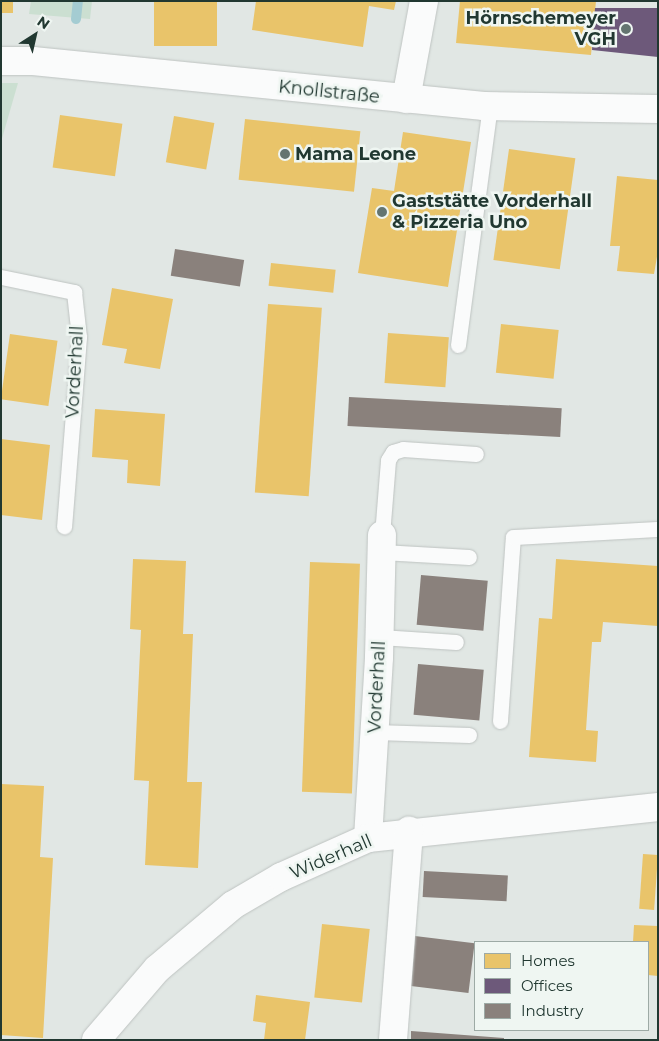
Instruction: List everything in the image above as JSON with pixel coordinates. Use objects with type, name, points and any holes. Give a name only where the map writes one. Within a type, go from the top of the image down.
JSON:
[{"type":"street","points":[[406,99],[424,1]]},
{"type":"street","name":"Knollstraße","points":[[2,65],[33,60],[490,106],[658,109]]},
{"type":"street","name":"Vorderhall","points":[[368,838],[380,637],[382,544]]},
{"type":"street","name":"Widerhall","points":[[96,1040],[157,970],[233,905],[281,877],[368,838],[409,831],[658,806]]},
{"type":"street","points":[[392,1040],[409,831]]},
{"type":"lane","points":[[458,345],[490,106]]},
{"type":"lane","name":"Vorderhall","points":[[1,277],[74,292],[79,337],[64,526]]},
{"type":"lane","points":[[469,557],[382,544],[388,460],[393,452],[403,449],[476,454]]},
{"type":"lane","points":[[500,721],[513,537],[658,529]]},
{"type":"lane","points":[[380,637],[456,642]]},
{"type":"lane","points":[[375,732],[469,735]]},
{"type":"green space","points":[[31,1],[92,1],[90,19],[29,14]]},
{"type":"green space","points":[[1,83],[18,83],[1,142]]},
{"type":"building: Homes","points":[[1,1],[13,1],[13,13],[1,13]]},
{"type":"building: Homes","points":[[154,1],[217,1],[217,46],[154,46]]},
{"type":"building: Homes","points":[[256,1],[396,1],[394,10],[369,6],[363,47],[252,30]]},
{"type":"building: Homes","points":[[460,1],[596,1],[591,55],[456,43]]},
{"type":"building: Homes","points":[[60,115],[122,124],[115,176],[53,167]]},
{"type":"building: Homes","points":[[174,116],[214,123],[206,169],[166,162]]},
{"type":"building: Homes","points":[[245,119],[360,131],[354,192],[239,180]]},
{"type":"building: Homes","points":[[403,132],[471,142],[448,287],[358,273],[372,188],[394,191]]},
{"type":"building: Homes","points":[[509,149],[575,158],[560,269],[493,260]]},
{"type":"building: Homes","points":[[617,176],[658,180],[658,251],[654,274],[617,271],[620,246],[610,246]]},
{"type":"building: Homes","points":[[271,263],[336,270],[333,293],[269,286]]},
{"type":"building: Homes","points":[[112,288],[173,299],[160,369],[124,363],[127,349],[102,345]]},
{"type":"building: Homes","points":[[268,304],[322,308],[309,496],[255,493]]},
{"type":"building: Homes","points":[[501,324],[559,330],[554,379],[496,373]]},
{"type":"building: Homes","points":[[388,333],[449,337],[445,387],[385,383]]},
{"type":"building: Homes","points":[[10,334],[58,341],[48,406],[1,399]]},
{"type":"building: Homes","points":[[95,409],[165,414],[160,486],[127,483],[128,460],[92,457]]},
{"type":"building: Homes","points":[[1,439],[50,445],[42,520],[1,515]]},
{"type":"building: Homes","points":[[133,559],[186,561],[183,634],[193,634],[187,782],[202,782],[198,868],[145,865],[149,781],[134,780],[141,630],[130,629]]},
{"type":"building: Homes","points":[[556,559],[658,566],[658,626],[603,622],[601,642],[592,642],[586,730],[598,731],[596,762],[529,757],[539,618],[552,619]]},
{"type":"building: Homes","points":[[310,562],[360,564],[352,794],[302,792]]},
{"type":"building: Homes","points":[[1,784],[44,786],[40,857],[53,858],[43,1038],[1,1035]]},
{"type":"building: Homes","points":[[643,854],[658,855],[654,910],[639,909]]},
{"type":"building: Homes","points":[[322,924],[370,929],[362,1003],[314,998]]},
{"type":"building: Homes","points":[[634,925],[658,926],[658,976],[649,975],[649,941],[633,941]]},
{"type":"building: Homes","points":[[256,995],[310,1002],[305,1040],[264,1040],[266,1023],[253,1021]]},
{"type":"building: Offices","name":"Hörnschemeyer VGH","points":[[595,8],[658,8],[658,57],[592,50]]},
{"type":"building: Industry","points":[[175,249],[244,260],[240,287],[171,276]]},
{"type":"building: Industry","points":[[349,397],[562,408],[560,437],[347,426]]},
{"type":"building: Industry","points":[[421,575],[488,581],[483,631],[417,625]]},
{"type":"building: Industry","points":[[418,664],[484,670],[479,721],[414,715]]},
{"type":"building: Industry","points":[[424,871],[508,875],[507,901],[423,897]]},
{"type":"building: Industry","points":[[415,936],[474,943],[468,993],[409,986]]},
{"type":"building: Industry","points":[[411,1031],[504,1038],[504,1040],[411,1040]]},
{"type":"waterway","points":[[76,19],[78,1]]},
{"type":"place","name":"Hörnschemeyer VGH","points":[[626,29]]},
{"type":"place","name":"Mama Leone","points":[[285,154]]},
{"type":"place","name":"Gaststätte Vorderhall & Pizzeria Uno","points":[[382,212]]}]
